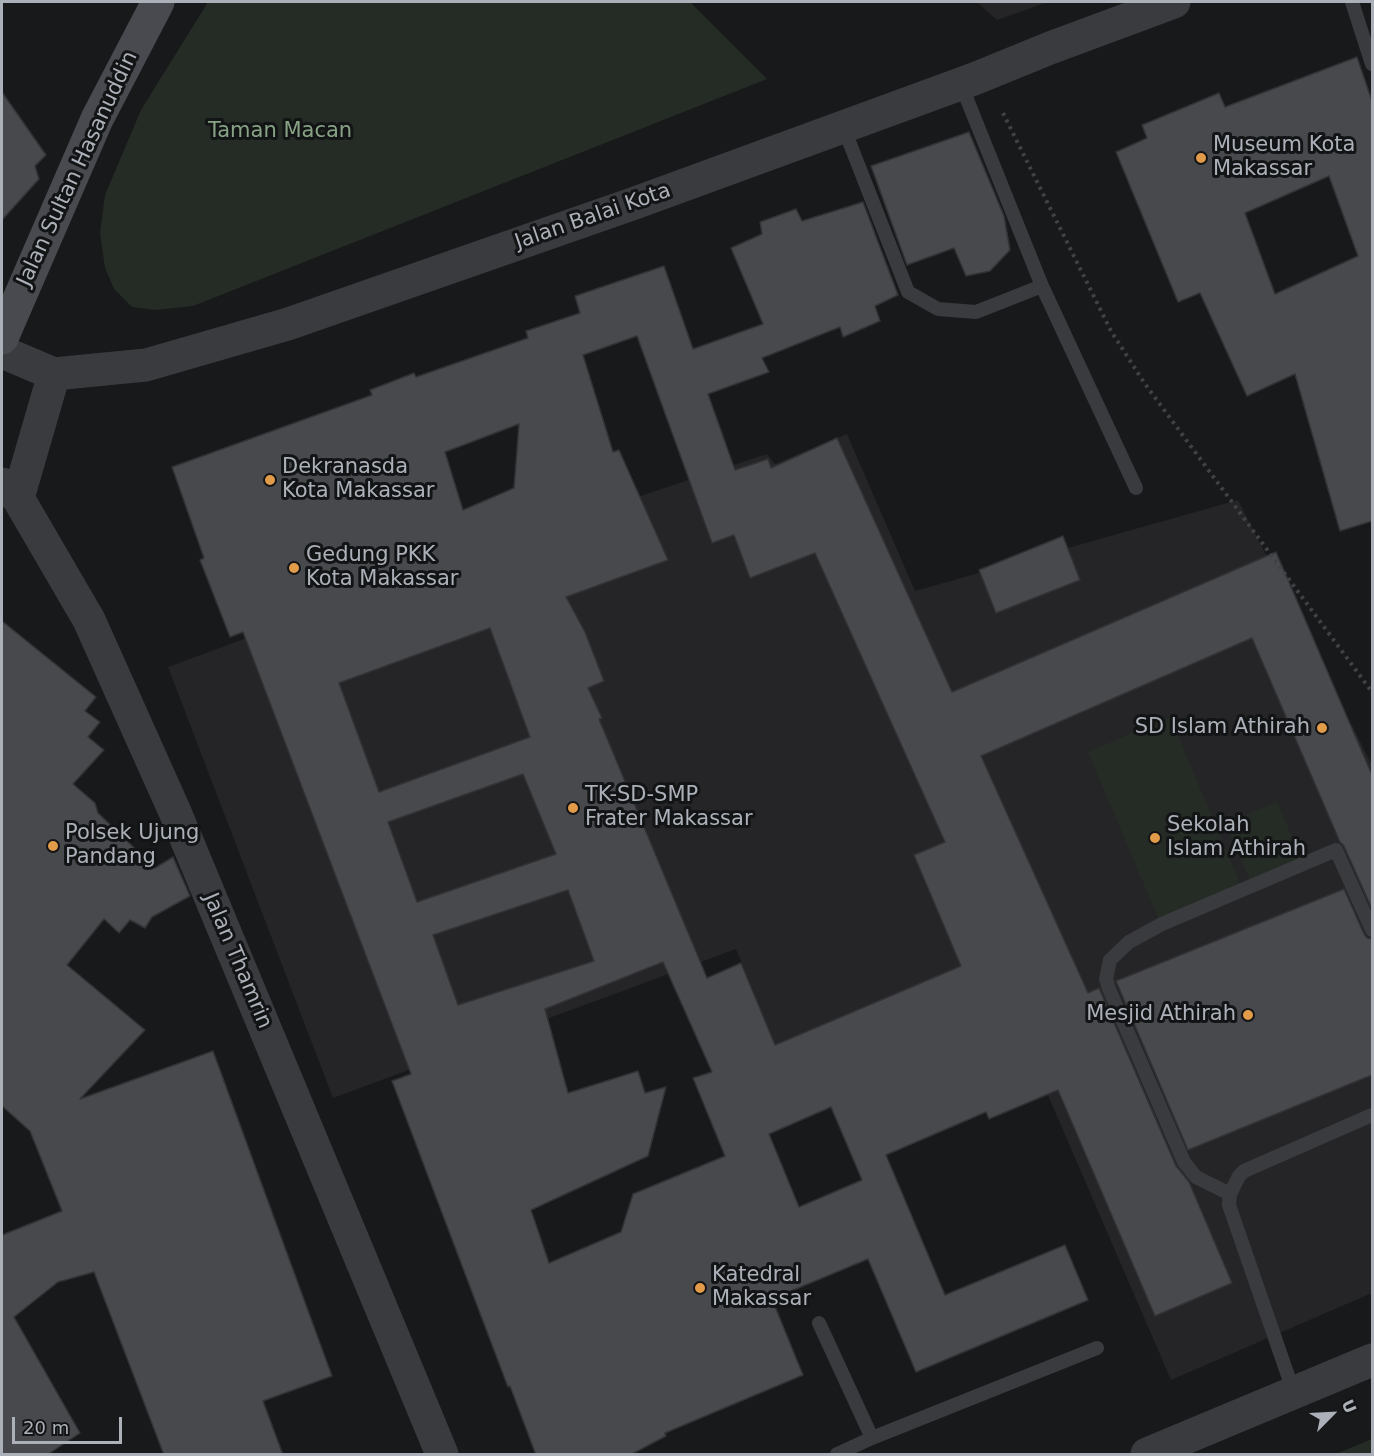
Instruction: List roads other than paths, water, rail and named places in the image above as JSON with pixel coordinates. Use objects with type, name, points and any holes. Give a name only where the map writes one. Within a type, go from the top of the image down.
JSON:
[{"type":"main road","name":"Jalan Sultan Hasanuddin","points":[[2,338],[97,119],[158,2]]},
{"type":"street","name":"Jalan Balai Kota","points":[[2,352],[54,374],[146,365],[288,324],[635,203],[1174,2]]},
{"type":"street","points":[[10,491],[54,374]]},
{"type":"street","name":"Jalan Thamrin","points":[[10,491],[89,620],[175,812],[442,1455]]},
{"type":"street","points":[[1147,1455],[1372,1360]]},
{"type":"lane","points":[[1352,2],[1372,64]]},
{"type":"lane","points":[[972,79],[1042,286],[1136,488]]},
{"type":"lane","points":[[843,126],[908,292],[938,309],[976,312],[1042,286]]},
{"type":"lane","points":[[1230,1194],[1196,1177],[1184,1162],[1109,989],[1106,979],[1110,960],[1130,942],[1162,924],[1336,850],[1372,930]]},
{"type":"lane","points":[[1294,1393],[1228,1205],[1230,1194],[1244,1171],[1372,1115]]},
{"type":"lane","points":[[819,1323],[872,1438]]},
{"type":"lane","points":[[837,1455],[872,1438],[1097,1348]]},
{"type":"place","name":"Museum Kota Makassar","points":[[1201,158]]},
{"type":"place","name":"Dekranasda Kota Makassar","points":[[270,480]]},
{"type":"place","name":"Gedung PKK Kota Makassar","points":[[294,568]]},
{"type":"place","name":"SD Islam Athirah","points":[[1322,728]]},
{"type":"place","name":"TK-SD-SMP Frater Makassar","points":[[573,808]]},
{"type":"place","name":"Sekolah Islam Athirah","points":[[1155,838]]},
{"type":"place","name":"Polsek Ujung Pandang","points":[[53,846]]},
{"type":"place","name":"Mesjid Athirah","points":[[1248,1015]]},
{"type":"place","name":"Katedral Makassar","points":[[700,1288]]},
{"type":"park label","name":"Taman Macan","points":[[280,132]]}]
